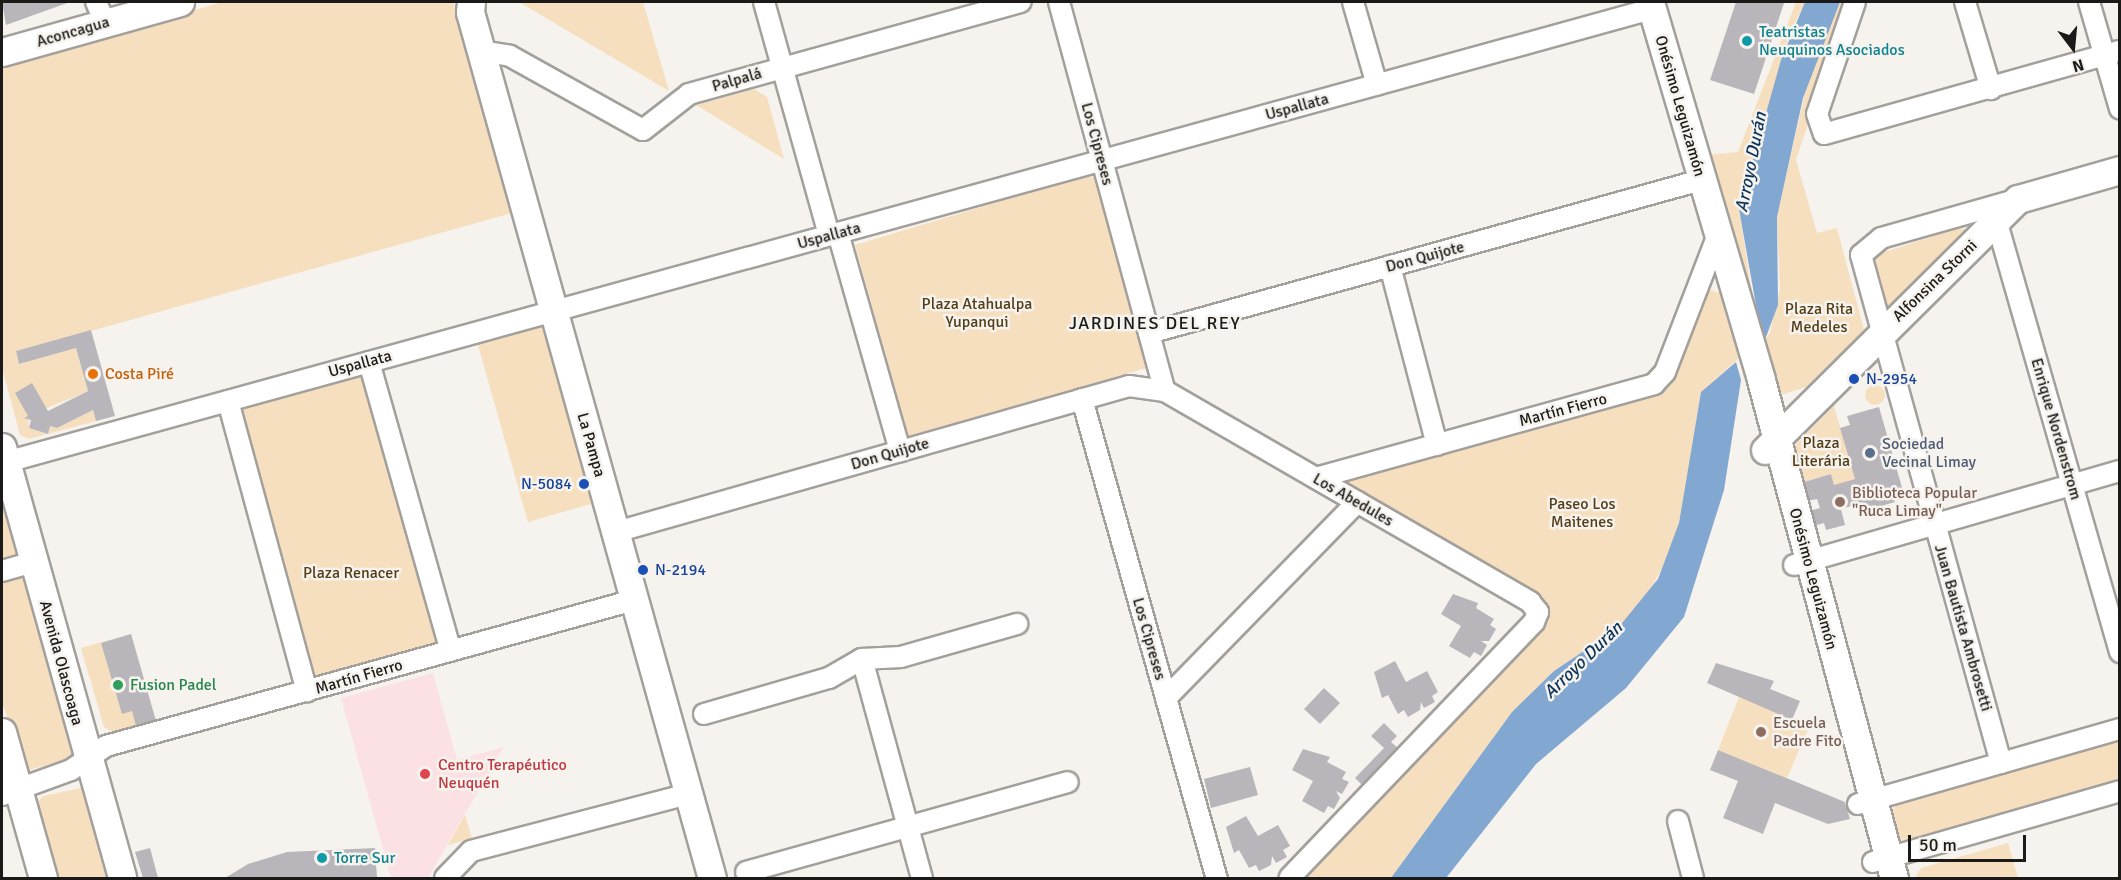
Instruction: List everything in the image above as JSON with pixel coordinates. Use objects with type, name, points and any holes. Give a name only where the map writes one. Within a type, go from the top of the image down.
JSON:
[{"type":"street","name":"Aconcagua","points":[[2,52],[100,12],[180,2]]},
{"type":"street","points":[[764,2],[900,451]]},
{"type":"street","name":"Palpalá","points":[[480,51],[515,58],[640,130],[653,126],[689,94],[1020,2]]},
{"type":"street","name":"Los Cipreses","points":[[1059,2],[1165,391]]},
{"type":"street","points":[[1353,2],[1377,85]]},
{"type":"street","points":[[1855,2],[1817,114],[1821,132],[1833,135],[2112,54]]},
{"type":"street","points":[[1965,2],[1991,89]]},
{"type":"street","points":[[2089,2],[2112,54],[2120,109]]},
{"type":"street","name":"La Pampa","points":[[467,5],[712,879]]},
{"type":"street","name":"Uspallata","points":[[4,454],[228,401],[1377,85],[1651,5]]},
{"type":"street","name":"Onésimo Leguizamón","points":[[1651,5],[1729,281],[1768,440],[1883,869]]},
{"type":"street","name":"Alfonsina Storni","points":[[1863,249],[1881,238],[2002,209],[2120,170]]},
{"type":"street","name":"Don Quijote","points":[[1149,333],[1701,180]]},
{"type":"street","name":"Alfonsina Storni","points":[[1768,440],[1852,362],[2002,209]]},
{"type":"street","name":"Enrique Nordenstrom","points":[[2002,209],[2072,485],[2120,652]]},
{"type":"street","name":"Martín Fierro","points":[[1316,478],[1657,382],[1717,237]]},
{"type":"street","name":"Juan Bautista Ambrosetti","points":[[1863,249],[1863,269],[2001,763]]},
{"type":"street","points":[[1390,266],[1437,445]]},
{"type":"street","name":"Onésimo Leguizamón","points":[[1729,281],[1761,380],[1768,440]]},
{"type":"street","points":[[369,362],[451,651]]},
{"type":"street","name":"Alfonsina Storni","points":[[1768,440],[1808,394],[1852,362]]},
{"type":"street","points":[[1761,380],[1778,397],[1808,394]]},
{"type":"street","name":"Don Quijote","points":[[616,532],[1137,384],[1165,391]]},
{"type":"street","name":"Los Abedules","points":[[1165,391],[1530,602],[1538,612],[1534,622],[1289,879]]},
{"type":"street","name":"Los Cipreses","points":[[1082,399],[1217,879]]},
{"type":"street","points":[[228,401],[307,691]]},
{"type":"street","name":"Avenida Olascoaga","points":[[4,454],[122,879]]},
{"type":"street","points":[[1801,563],[2120,471]]},
{"type":"street","points":[[1166,698],[1357,502]]},
{"type":"street","points":[[2,571],[34,562]]},
{"type":"street","name":"Martín Fierro","points":[[10,792],[88,760],[106,746],[634,600]]},
{"type":"street","points":[[704,714],[824,680],[862,659],[901,657],[1017,624]]},
{"type":"street","points":[[862,659],[922,879]]},
{"type":"street","points":[[1865,802],[2120,729]]},
{"type":"street","points":[[2,732],[10,792],[43,879]]},
{"type":"street","points":[[746,872],[1068,782]]},
{"type":"street","points":[[1883,869],[2120,791]]},
{"type":"street","points":[[445,879],[471,851],[689,795]]},
{"type":"street","points":[[1678,820],[1693,879]]},
{"type":"shaded area","name":"Centro Terapéutico Neuquén","points":[[433,673],[457,760],[504,747],[428,878],[391,878],[341,698]]},
{"type":"green space","points":[[223,2],[453,2],[512,213],[16,352],[19,364],[76,348],[88,391],[28,416],[29,428],[47,434],[50,426],[57,428],[93,410],[96,421],[29,439],[20,435],[2,368],[2,63]]},
{"type":"green space","points":[[519,2],[643,2],[669,91]]},
{"type":"green space","points":[[1796,2],[1805,2],[1788,38],[1739,209],[1757,325],[1706,155],[1738,152]]},
{"type":"green space","name":"Plaza Rita Medeles","points":[[1840,2],[1848,2],[1796,160],[1817,233],[1837,228],[1864,330],[1806,387],[1784,394],[1775,390],[1760,349],[1770,332],[1780,290],[1777,217],[1809,75]]},
{"type":"green space","points":[[754,89],[767,97],[784,159],[696,105]]},
{"type":"green space","name":"Plaza Atahualpa Yupanqui","points":[[1084,176],[1098,178],[1150,367],[908,436],[855,245]]},
{"type":"green space","name":"Plaza Rita Medeles","points":[[1959,228],[1968,230],[1885,309],[1872,256]]},
{"type":"green space","name":"Paseo Los Maitenes","points":[[1707,289],[1720,293],[1739,358],[1701,392],[1679,523],[1670,554],[1646,597],[1618,628],[1554,671],[1512,712],[1391,878],[1302,878],[1549,615],[1542,600],[1351,489],[1347,480],[1660,391]]},
{"type":"green space","points":[[541,324],[594,503],[528,522],[476,338]]},
{"type":"green space","name":"Plaza Renacer","points":[[361,372],[437,641],[434,647],[314,678],[238,408]]},
{"type":"green space","points":[[1875,385],[1882,388],[1885,395],[1882,402],[1875,405],[1868,402],[1865,395],[1868,388]]},
{"type":"green space","name":"Plaza Literária","points":[[1834,406],[1855,479],[1834,485],[1830,475],[1801,483],[1794,455],[1797,443]]},
{"type":"green space","points":[[2,482],[19,554],[2,562]]},
{"type":"green space","points":[[25,577],[78,750],[73,758],[25,771],[2,702],[2,581]]},
{"type":"green space","name":"Fusion Padel","points":[[131,634],[156,721],[114,733],[104,727],[81,648]]},
{"type":"green space","points":[[1739,697],[1809,727],[1787,778],[1718,750]]},
{"type":"green space","points":[[2119,740],[2119,784],[1910,843],[1896,836],[1889,815],[1898,802]]},
{"type":"green space","points":[[81,788],[85,790],[113,878],[53,878],[34,806],[43,796]]},
{"type":"green space","points":[[465,815],[472,838],[448,845]]},
{"type":"green space","points":[[2008,843],[2018,878],[1915,878],[1921,868]]},
{"type":"water","points":[[1805,2],[1840,2],[1803,98],[1777,217],[1778,305],[1763,345],[1739,209],[1781,60]]},
{"type":"water","name":"Arroyo Durán","points":[[1736,362],[1741,380],[1724,490],[1684,617],[1626,688],[1536,764],[1446,878],[1391,878],[1512,712],[1554,671],[1618,628],[1658,579],[1679,523],[1701,392]]},
{"type":"building","points":[[2,2],[70,2],[6,25]]},
{"type":"building","name":"Teatristas Neuquinos Asociados","points":[[1736,2],[1784,3],[1754,94],[1710,80]]},
{"type":"building","name":"Costa Piré","points":[[91,330],[115,416],[96,421],[93,410],[57,428],[50,426],[48,434],[29,428],[31,420],[24,418],[28,416],[15,393],[32,383],[48,411],[88,391],[76,348],[19,364],[16,351]]},
{"type":"building","name":"Sociedad Vecinal Limay","points":[[1879,407],[1903,491],[1893,494],[1895,502],[1864,511],[1862,503],[1841,509],[1845,525],[1826,530],[1824,523],[1813,526],[1809,511],[1820,508],[1817,499],[1806,501],[1801,483],[1831,474],[1834,485],[1855,479],[1840,428],[1850,425],[1847,416]]},
{"type":"building","points":[[1453,594],[1478,603],[1476,608],[1494,619],[1490,625],[1496,629],[1489,641],[1481,641],[1487,645],[1481,656],[1474,652],[1470,658],[1449,646],[1461,626],[1441,614]]},
{"type":"building","points":[[131,634],[156,721],[136,726],[132,711],[122,714],[101,643]]},
{"type":"building","points":[[1395,661],[1406,682],[1427,671],[1438,692],[1432,696],[1435,702],[1424,708],[1421,702],[1420,710],[1408,717],[1404,710],[1398,714],[1388,695],[1382,698],[1374,672]]},
{"type":"building","points":[[1716,663],[1774,681],[1770,689],[1800,701],[1792,720],[1707,683]]},
{"type":"building","points":[[1324,688],[1340,703],[1320,724],[1304,709]]},
{"type":"building","points":[[1384,723],[1397,736],[1391,742],[1398,748],[1362,785],[1355,778],[1384,748],[1371,736]]},
{"type":"building","points":[[1303,749],[1330,757],[1327,762],[1346,772],[1342,779],[1349,782],[1342,794],[1336,791],[1340,798],[1334,809],[1328,806],[1324,813],[1302,801],[1313,781],[1292,770]]},
{"type":"building","points":[[1718,750],[1845,802],[1850,819],[1828,824],[1775,803],[1763,834],[1723,818],[1738,781],[1710,770]]},
{"type":"building","points":[[1250,767],[1258,795],[1211,808],[1204,779]]},
{"type":"building","points":[[1246,816],[1258,836],[1278,825],[1290,846],[1283,850],[1287,857],[1276,863],[1272,856],[1271,865],[1259,871],[1256,865],[1249,868],[1239,850],[1234,853],[1226,827]]},
{"type":"building","points":[[150,848],[158,878],[143,878],[135,852]]},
{"type":"building","name":"Torre Sur","points":[[375,848],[377,878],[225,878],[248,864],[287,852]]},
{"type":"place","name":"Teatristas Neuquinos Asociados","points":[[1747,41]]},
{"type":"place","name":"Costa Piré","points":[[93,374]]},
{"type":"place","name":"N-2954","points":[[1854,379]]},
{"type":"place","name":"Sociedad Vecinal Limay","points":[[1870,453]]},
{"type":"place","name":"N-5084","points":[[584,484]]},
{"type":"place","name":"Biblioteca Popular \"Ruca Limay\"","points":[[1840,502]]},
{"type":"place","name":"N-2194","points":[[643,570]]},
{"type":"place","name":"Fusion Padel","points":[[118,685]]},
{"type":"place","name":"Escuela Padre Fito","points":[[1761,732]]},
{"type":"place","name":"Centro Terapéutico Neuquén","points":[[425,774]]},
{"type":"place","name":"Torre Sur","points":[[322,858]]},
{"type":"district","name":"JARDINES DEL REY","points":[[1155,323]]}]
